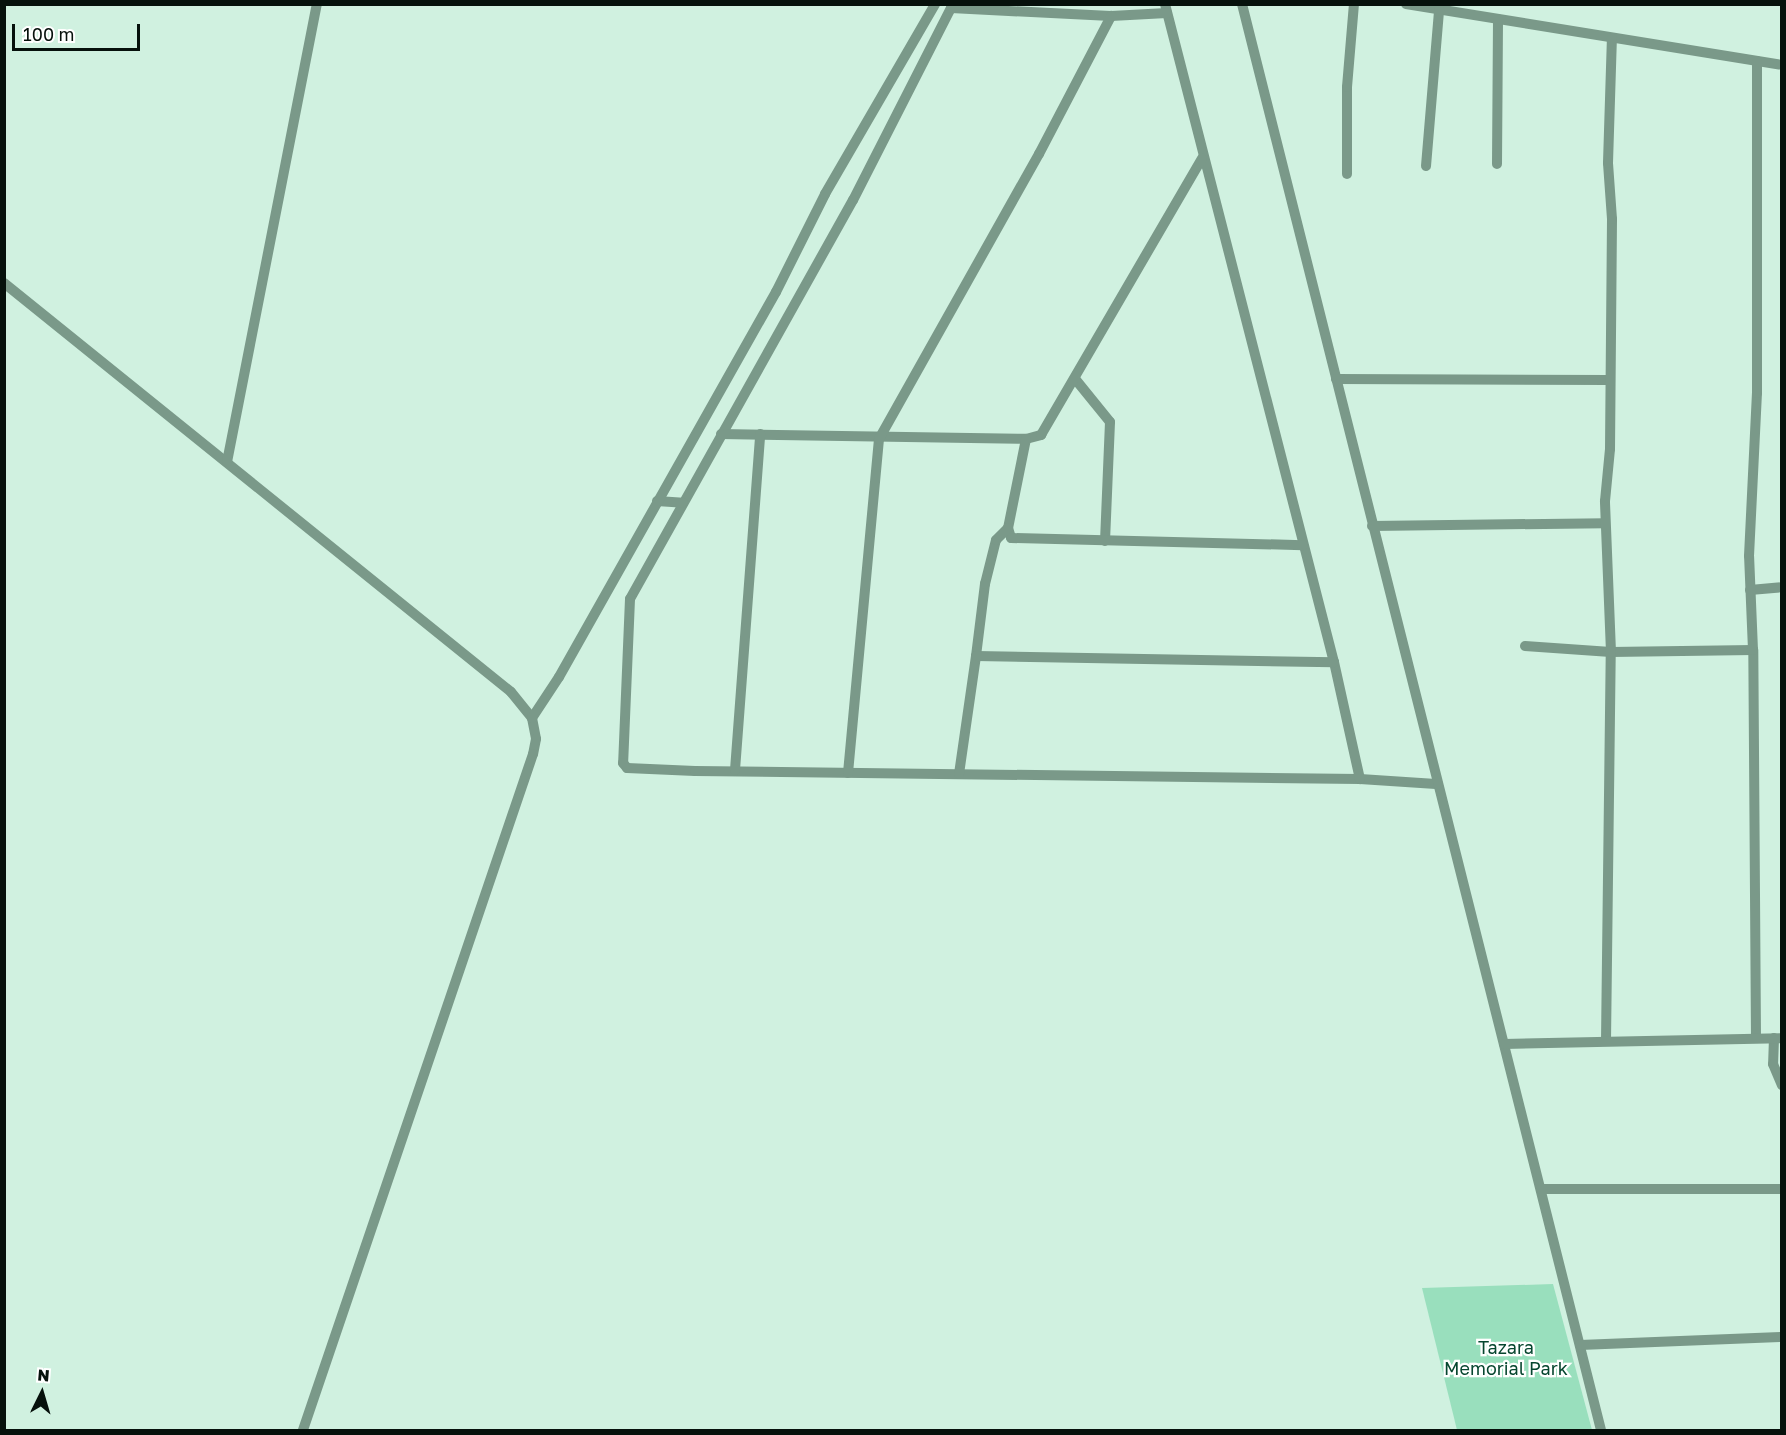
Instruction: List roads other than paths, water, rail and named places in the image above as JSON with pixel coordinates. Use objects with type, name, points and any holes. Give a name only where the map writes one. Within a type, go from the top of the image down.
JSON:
[{"type":"street","points":[[227,462],[317,4]]},
{"type":"street","points":[[532,718],[559,678],[776,292],[825,194],[935,4]]},
{"type":"street","points":[[1242,4],[1436,784],[1601,1431]]},
{"type":"street","points":[[1347,174],[1347,87],[1354,4]]},
{"type":"street","points":[[1406,4],[1782,65]]},
{"type":"street","points":[[1360,779],[1334,662],[1202,158],[1166,9],[1111,16],[952,6],[847,210],[630,599],[622,763],[627,768],[1360,779],[1436,784]]},
{"type":"street","points":[[1426,166],[1439,10]]},
{"type":"street","points":[[848,773],[875,477],[882,436],[1111,16]]},
{"type":"street","points":[[1497,164],[1498,19]]},
{"type":"street","points":[[1606,1041],[1611,652],[1605,523],[1609,380],[1612,38]]},
{"type":"street","points":[[1756,1038],[1753,650],[1749,491],[1757,393],[1757,61]]},
{"type":"street","points":[[721,434],[1026,439],[1041,435],[1076,380],[1202,158]]},
{"type":"street","points":[[4,283],[511,692],[532,718],[536,739],[533,754],[303,1431]]},
{"type":"street","points":[[1336,379],[1609,380]]},
{"type":"street","points":[[1076,380],[1110,422],[1105,541]]},
{"type":"street","points":[[735,770],[760,435]]},
{"type":"street","points":[[1026,439],[1008,528],[1011,538],[1303,545]]},
{"type":"street","points":[[657,501],[683,502]]},
{"type":"street","points":[[1372,526],[1605,523]]},
{"type":"street","points":[[959,774],[985,584],[996,540],[1008,528]]},
{"type":"street","points":[[1750,590],[1782,587]]},
{"type":"street","points":[[1525,646],[1611,652],[1753,650]]},
{"type":"street","points":[[976,656],[1334,662]]},
{"type":"street","points":[[1504,1044],[1778,1038],[1773,1064],[1782,1085]]},
{"type":"street","points":[[1541,1189],[1782,1189]]},
{"type":"street","points":[[1580,1346],[1782,1337]]},
{"type":"park label","name":"Tazara Memorial Park","points":[[1506,1358]]}]
